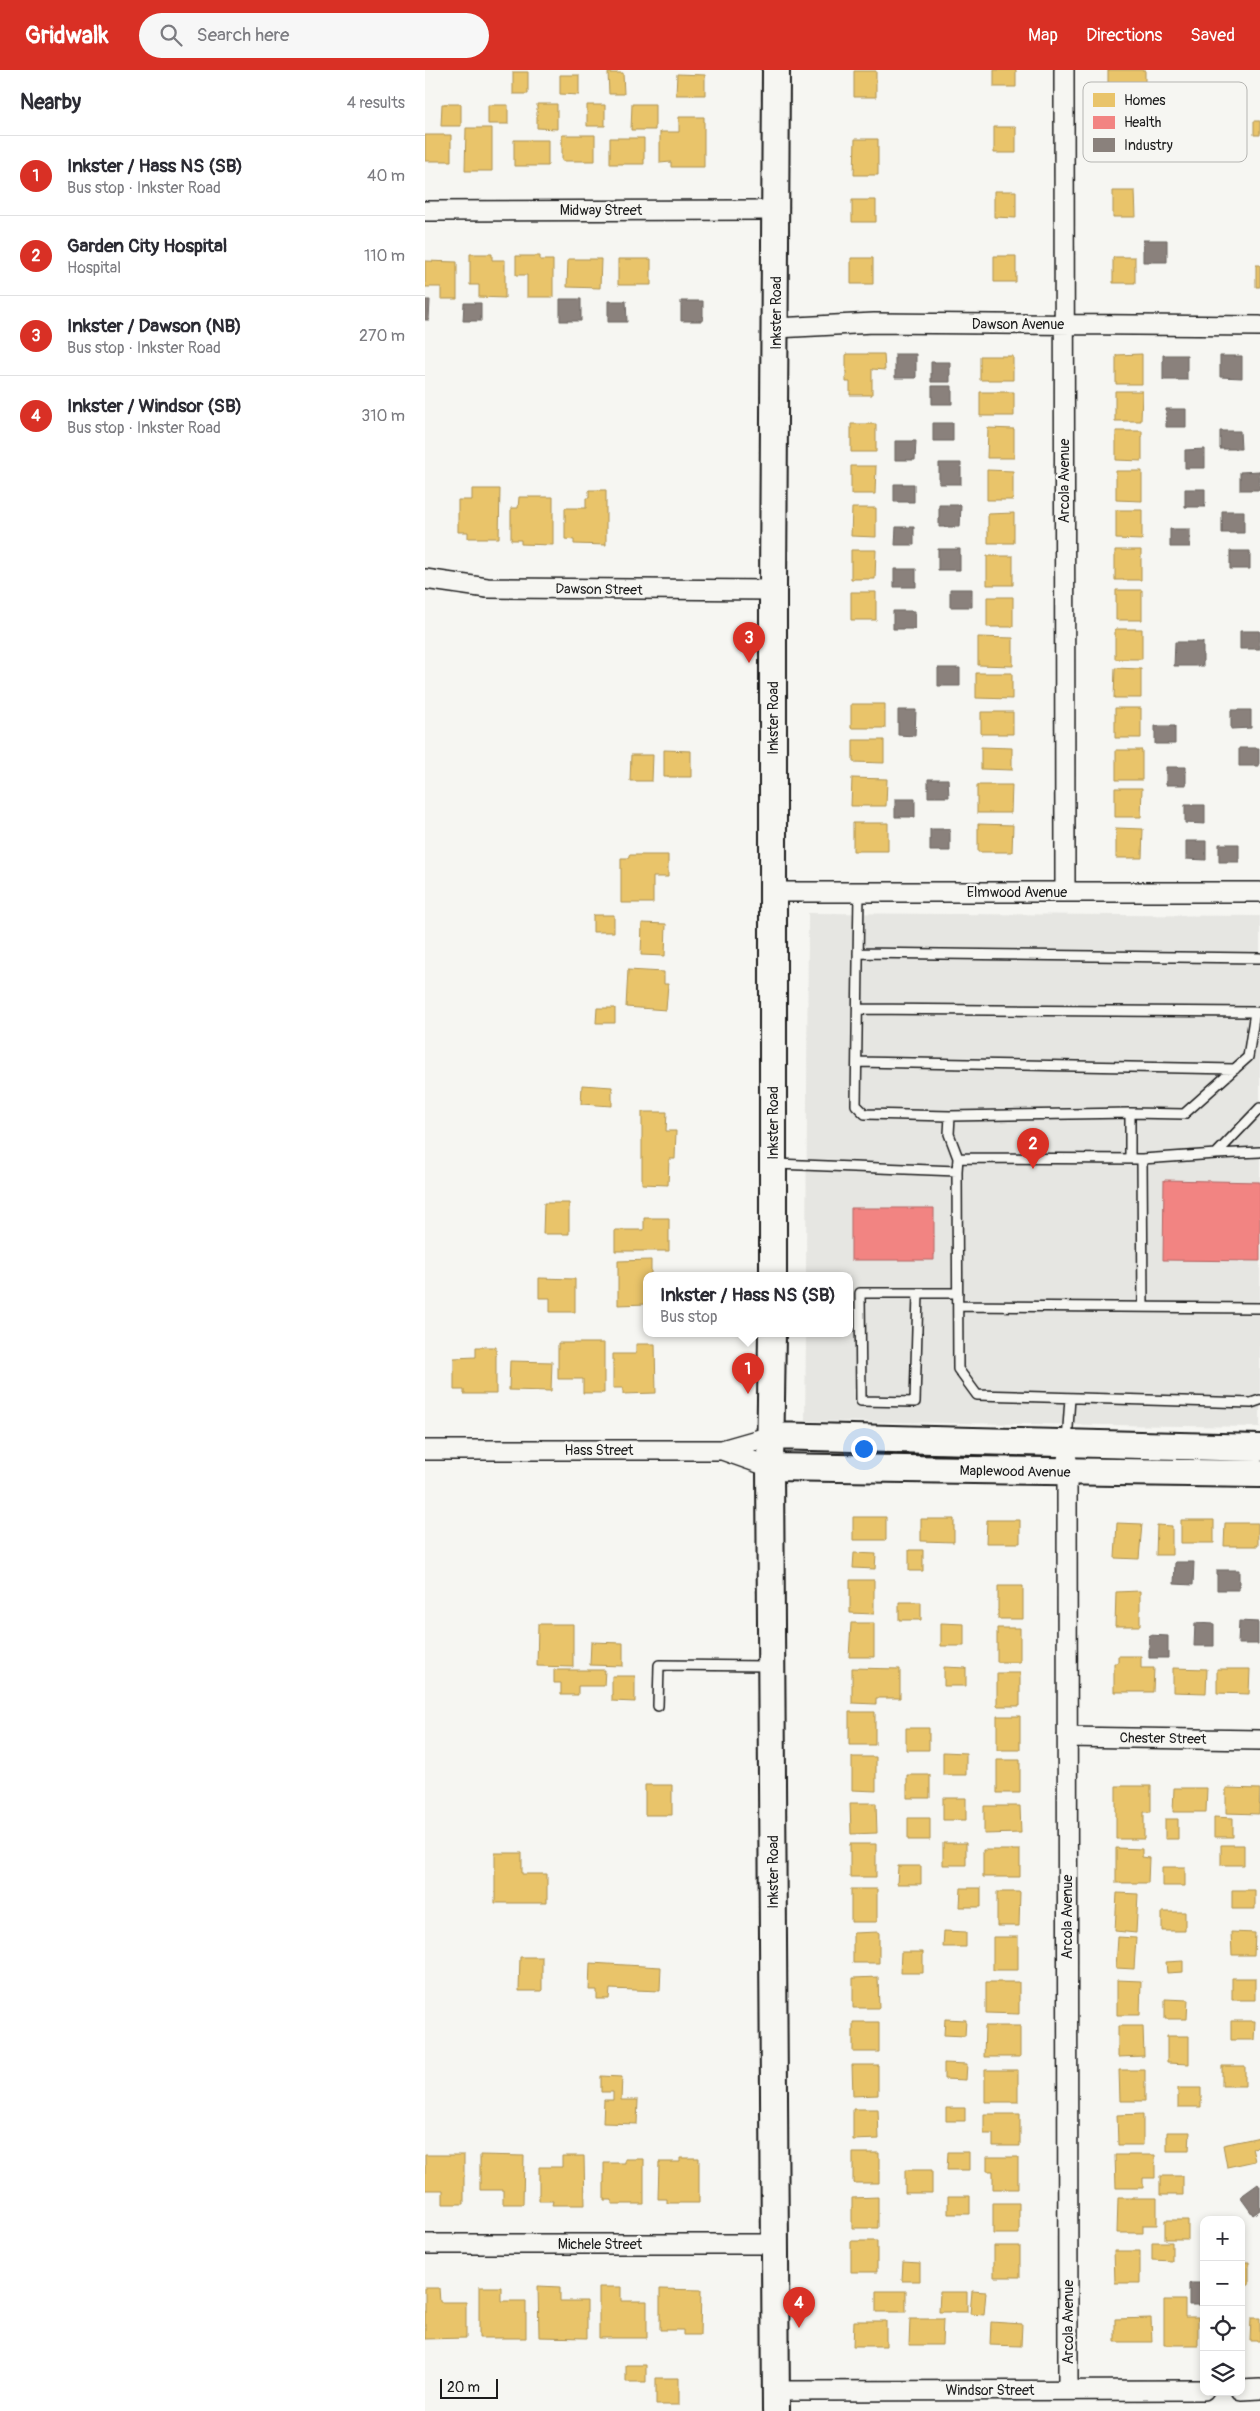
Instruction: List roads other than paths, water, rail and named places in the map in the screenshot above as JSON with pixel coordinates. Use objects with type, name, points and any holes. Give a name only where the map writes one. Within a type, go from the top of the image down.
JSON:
[{"type":"main road","name":"Inkster Road","points":[[773,1272],[773,590],[776,70]]},
{"type":"main road","name":"Inkster Road","points":[[772,1337],[770,1468],[776,2401]]},
{"type":"main road","name":"Maplewood Avenue","points":[[771,1436],[1260,1448]]},
{"type":"main road","name":"Maplewood Avenue","points":[[770,1468],[1260,1474]]},
{"type":"street","name":"Arcola Avenue","points":[[1064,70],[1065,892]]},
{"type":"street","name":"Midway Street","points":[[425,211],[776,210]]},
{"type":"street","name":"Dawson Avenue","points":[[776,328],[874,323],[1260,326]]},
{"type":"street","name":"Dawson Street","points":[[425,579],[487,588],[773,590]]},
{"type":"street","name":"Elmwood Avenue","points":[[773,892],[1260,892]]},
{"type":"street","points":[[723,1450],[771,1436]]},
{"type":"street","name":"Arcola Avenue","points":[[1067,1443],[1068,2390]]},
{"type":"street","name":"Hass Street","points":[[425,1450],[723,1450],[770,1468]]},
{"type":"street","name":"Chester Street","points":[[1067,1737],[1260,1740]]},
{"type":"street","name":"Michele Street","points":[[425,2244],[776,2244]]},
{"type":"street","name":"Windsor Street","points":[[776,2401],[1068,2390],[1200,2390]]},
{"type":"street","points":[[1245,2390],[1260,2390]]},
{"type":"lane","points":[[857,1008],[1257,1012],[1248,1058],[1184,1114],[949,1116],[865,1114],[856,1105],[857,1008],[859,953],[859,892]]},
{"type":"lane","points":[[859,953],[1260,958]]},
{"type":"lane","points":[[857,1062],[1235,1069]]},
{"type":"lane","points":[[1216,1154],[1260,1108]]},
{"type":"lane","points":[[1130,1113],[1130,1159]]},
{"type":"lane","points":[[949,1116],[949,1134],[957,1158],[958,1369],[977,1395],[1251,1403],[1260,1400]]},
{"type":"lane","points":[[957,1158],[1142,1159],[1260,1152]]},
{"type":"lane","points":[[1142,1159],[1143,1307]]},
{"type":"lane","points":[[773,1164],[957,1171]]},
{"type":"lane","points":[[918,1293],[915,1402],[861,1401],[861,1293],[918,1293],[958,1293]]},
{"type":"lane","points":[[958,1306],[1260,1308]]},
{"type":"lane","points":[[1067,1443],[1071,1398]]},
{"type":"lane","points":[[658,1706],[659,1665],[771,1666]]},
{"type":"place","name":"Inkster / Dawson (NB)","points":[[749,663]]},
{"type":"place","name":"Garden City Hospital","points":[[1033,1169]]},
{"type":"place","name":"Inkster / Hass NS (SB)","points":[[748,1394]]},
{"type":"place","name":"Inkster / Windsor (SB)","points":[[799,2328]]}]
